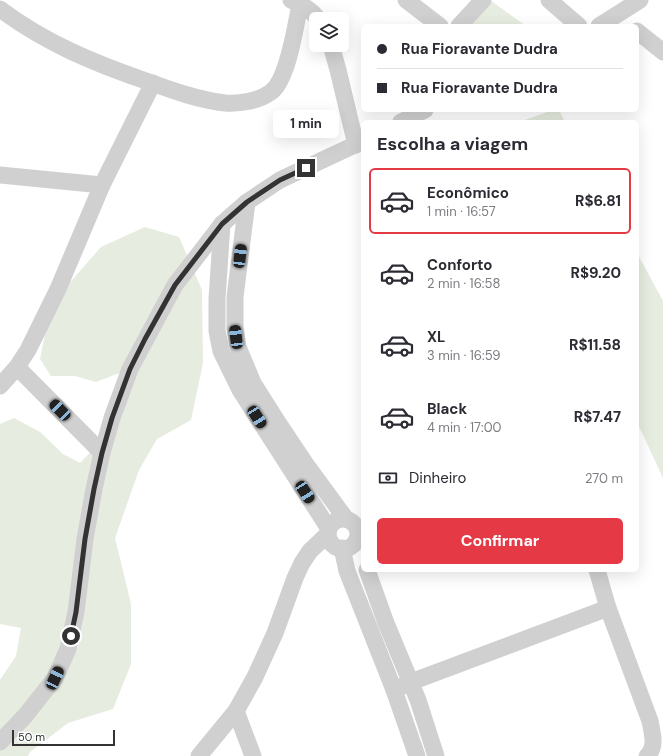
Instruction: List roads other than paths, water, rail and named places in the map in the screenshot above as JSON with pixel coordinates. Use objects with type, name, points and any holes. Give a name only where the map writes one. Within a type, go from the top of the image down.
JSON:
[{"type":"street","points":[[406,0],[437,24]]},
{"type":"street","points":[[461,24],[483,0]]},
{"type":"street","points":[[549,0],[577,24]]},
{"type":"street","points":[[603,24],[640,0]]},
{"type":"street","points":[[0,9],[16,21],[58,46],[104,66],[195,97],[227,103],[255,100],[273,91],[285,72],[293,42],[295,2],[311,12]]},
{"type":"street","points":[[617,16],[628,24]]},
{"type":"street","points":[[639,33],[663,52]]},
{"type":"street","points":[[0,742],[25,716],[55,678],[68,649],[76,612],[91,503],[102,453],[112,418],[130,369],[175,285],[222,224],[247,202],[280,180],[359,143],[333,52]]},
{"type":"street","points":[[0,386],[18,367],[28,350],[58,290],[102,185],[153,83]]},
{"type":"street","points":[[405,120],[421,112]]},
{"type":"street","points":[[0,175],[102,185]]},
{"type":"street","points":[[247,202],[235,297],[235,327],[238,347],[254,383],[276,418],[306,463],[356,528],[361,548]]},
{"type":"street","points":[[222,224],[217,300],[217,331],[221,351],[240,390],[328,532],[329,539],[334,546],[342,548],[352,546],[356,528]]},
{"type":"street","points":[[18,367],[102,453]]},
{"type":"street","points":[[199,756],[236,711],[275,633],[295,578],[310,551],[336,521],[356,528]]},
{"type":"street","points":[[342,548],[347,570],[394,690],[417,756]]},
{"type":"street","points":[[368,572],[386,623],[411,682],[436,756]]},
{"type":"street","points":[[599,572],[608,608],[650,721],[653,735],[653,746],[647,756]]},
{"type":"street","points":[[394,690],[411,682],[608,608]]},
{"type":"street","points":[[236,711],[253,756]]}]
